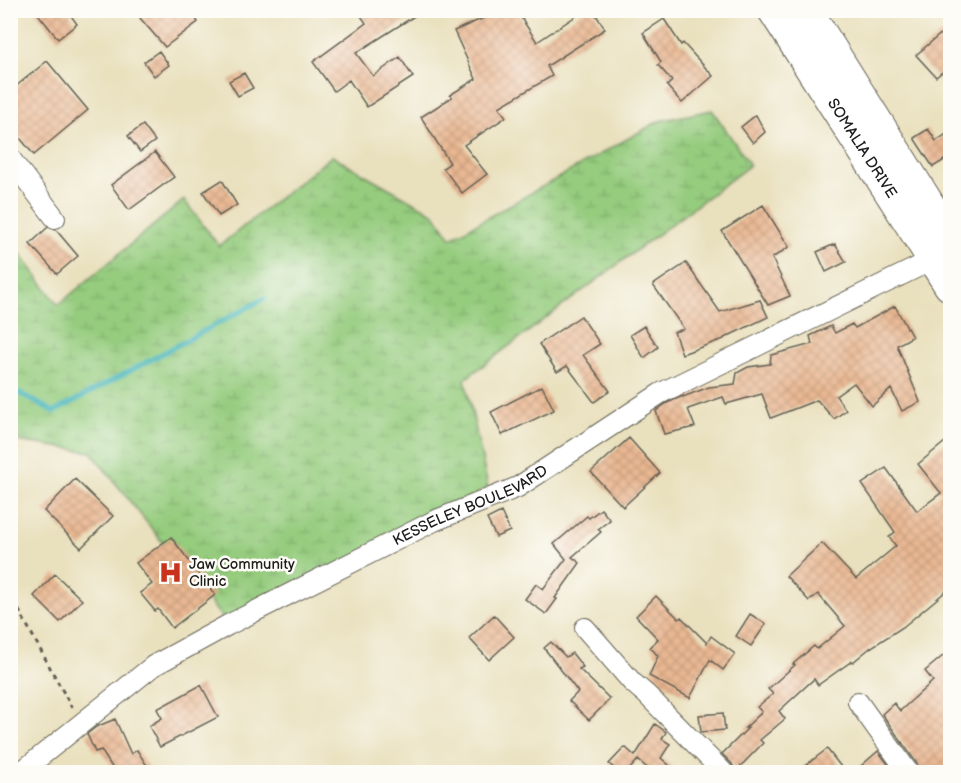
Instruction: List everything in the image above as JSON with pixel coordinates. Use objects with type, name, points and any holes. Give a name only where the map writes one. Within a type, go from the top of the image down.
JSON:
[{"type":"main road","name":"SOMALIA DRIVE","points":[[774,10],[942,249]]},
{"type":"main road","name":"SOMALIA DRIVE","points":[[806,10],[942,249],[951,285]]},
{"type":"street","points":[[10,158],[55,218]]},
{"type":"street","name":"KESSELEY BOULEVARD","points":[[21,772],[153,666],[434,521],[518,487],[661,393],[942,249]]},
{"type":"street","points":[[585,628],[633,682],[723,772]]},
{"type":"street","points":[[858,702],[908,772]]},
{"type":"path","points":[[10,594],[81,725]]},
{"type":"green space","points":[[712,110],[750,165],[465,379],[488,487],[434,521],[228,625],[91,452],[11,440],[10,240],[58,305],[184,200],[219,246],[332,156],[435,214],[451,238],[659,121]]},
{"type":"building","points":[[35,10],[67,10],[77,24],[58,39]]},
{"type":"building","points":[[150,10],[191,10],[198,22],[165,47],[140,18]]},
{"type":"building","points":[[357,10],[424,10],[356,53],[373,76],[400,57],[413,77],[367,107],[349,80],[334,91],[313,62],[366,23]]},
{"type":"building","points":[[502,10],[516,10],[537,42],[585,10],[593,10],[605,29],[547,66],[552,76],[499,107],[506,117],[464,145],[487,174],[462,193],[443,168],[450,163],[421,117],[476,79],[454,31]]},
{"type":"building","points":[[664,19],[681,45],[683,43],[713,76],[682,103],[667,86],[672,81],[658,65],[661,62],[643,33]]},
{"type":"building","points":[[951,25],[951,65],[936,77],[916,55]]},
{"type":"building","points":[[159,51],[169,65],[154,76],[144,62]]},
{"type":"building","points":[[47,61],[88,110],[34,155],[10,126],[10,91]]},
{"type":"building","points":[[244,73],[253,88],[238,96],[229,81]]},
{"type":"building","points":[[756,115],[765,132],[753,143],[741,127]]},
{"type":"building","points":[[143,125],[155,141],[140,152],[128,136]]},
{"type":"building","points":[[928,129],[936,141],[951,131],[951,156],[933,167],[914,138]]},
{"type":"building","points":[[155,152],[174,177],[129,210],[111,185]]},
{"type":"building","points":[[222,180],[237,205],[219,216],[203,192]]},
{"type":"building","points":[[763,205],[789,247],[772,258],[790,296],[768,305],[722,231]]},
{"type":"building","points":[[48,227],[56,230],[78,256],[57,274],[30,244]]},
{"type":"building","points":[[835,244],[846,262],[826,272],[817,252]]},
{"type":"building","points":[[686,263],[720,312],[760,300],[768,317],[724,339],[682,354],[674,332],[684,329],[653,285]]},
{"type":"building","points":[[895,306],[912,337],[897,345],[920,402],[902,411],[891,389],[872,406],[854,383],[836,396],[846,410],[834,419],[817,400],[771,418],[762,394],[726,404],[723,397],[688,409],[695,427],[664,434],[656,411],[667,403],[709,387],[735,384],[737,373],[748,367],[770,364],[771,355],[812,344],[810,336],[831,326],[835,333],[852,324],[855,328]]},
{"type":"building","points":[[581,316],[600,344],[583,355],[610,391],[594,402],[567,366],[557,372],[539,344]]},
{"type":"building","points":[[644,326],[658,347],[644,358],[630,335]]},
{"type":"building","points":[[542,386],[554,410],[502,435],[491,412]]},
{"type":"building","points":[[951,437],[951,587],[903,627],[853,662],[818,685],[814,679],[779,711],[785,719],[760,740],[763,743],[735,772],[732,764],[722,754],[762,712],[757,707],[773,694],[768,689],[814,646],[817,649],[845,626],[818,594],[809,601],[786,576],[822,543],[856,579],[896,546],[889,537],[895,532],[862,484],[886,468],[917,511],[941,493],[918,464]]},
{"type":"building","points":[[629,438],[660,473],[623,507],[591,472]]},
{"type":"building","points":[[75,479],[113,516],[81,548],[44,511]]},
{"type":"building","points":[[601,509],[610,520],[598,529],[601,532],[572,557],[580,563],[546,614],[525,599],[536,584],[543,589],[566,559],[554,544],[587,516],[589,518]]},
{"type":"building","points":[[501,512],[510,531],[496,537],[487,519]]},
{"type":"building","name":"Jaw Community Clinic","points":[[171,537],[215,595],[172,628],[158,609],[155,611],[140,593],[152,584],[136,563]]},
{"type":"building","points":[[55,574],[82,600],[60,622],[34,596]]},
{"type":"building","points":[[656,596],[707,643],[711,636],[735,654],[723,670],[710,660],[690,698],[649,676],[658,656],[650,647],[658,639],[636,616]]},
{"type":"building","points":[[750,614],[766,624],[751,646],[736,636]]},
{"type":"building","points":[[494,615],[514,637],[489,660],[469,638]]},
{"type":"building","points":[[551,642],[566,657],[572,653],[583,667],[579,669],[610,699],[589,720],[569,701],[578,692],[544,648]]},
{"type":"building","points":[[951,649],[951,772],[920,772],[918,765],[882,714],[894,703],[900,711],[933,681],[925,671]]},
{"type":"building","points":[[201,685],[218,717],[160,747],[149,726],[162,718],[157,709]]},
{"type":"building","points":[[723,713],[725,730],[701,732],[699,715]]},
{"type":"building","points":[[115,719],[131,754],[137,750],[151,772],[115,772],[101,750],[95,752],[87,734],[96,727]]},
{"type":"building","points":[[655,724],[666,732],[662,739],[670,744],[661,758],[677,772],[652,772],[638,760],[627,772],[619,772],[609,764],[625,747],[635,756]]},
{"type":"building","points":[[827,749],[845,772],[797,772]]},
{"type":"building","points":[[878,751],[894,772],[854,772]]},
{"type":"waterway","points":[[10,388],[54,412],[265,298]]},
{"type":"place","name":"Jaw Community Clinic","points":[[171,573]]}]
